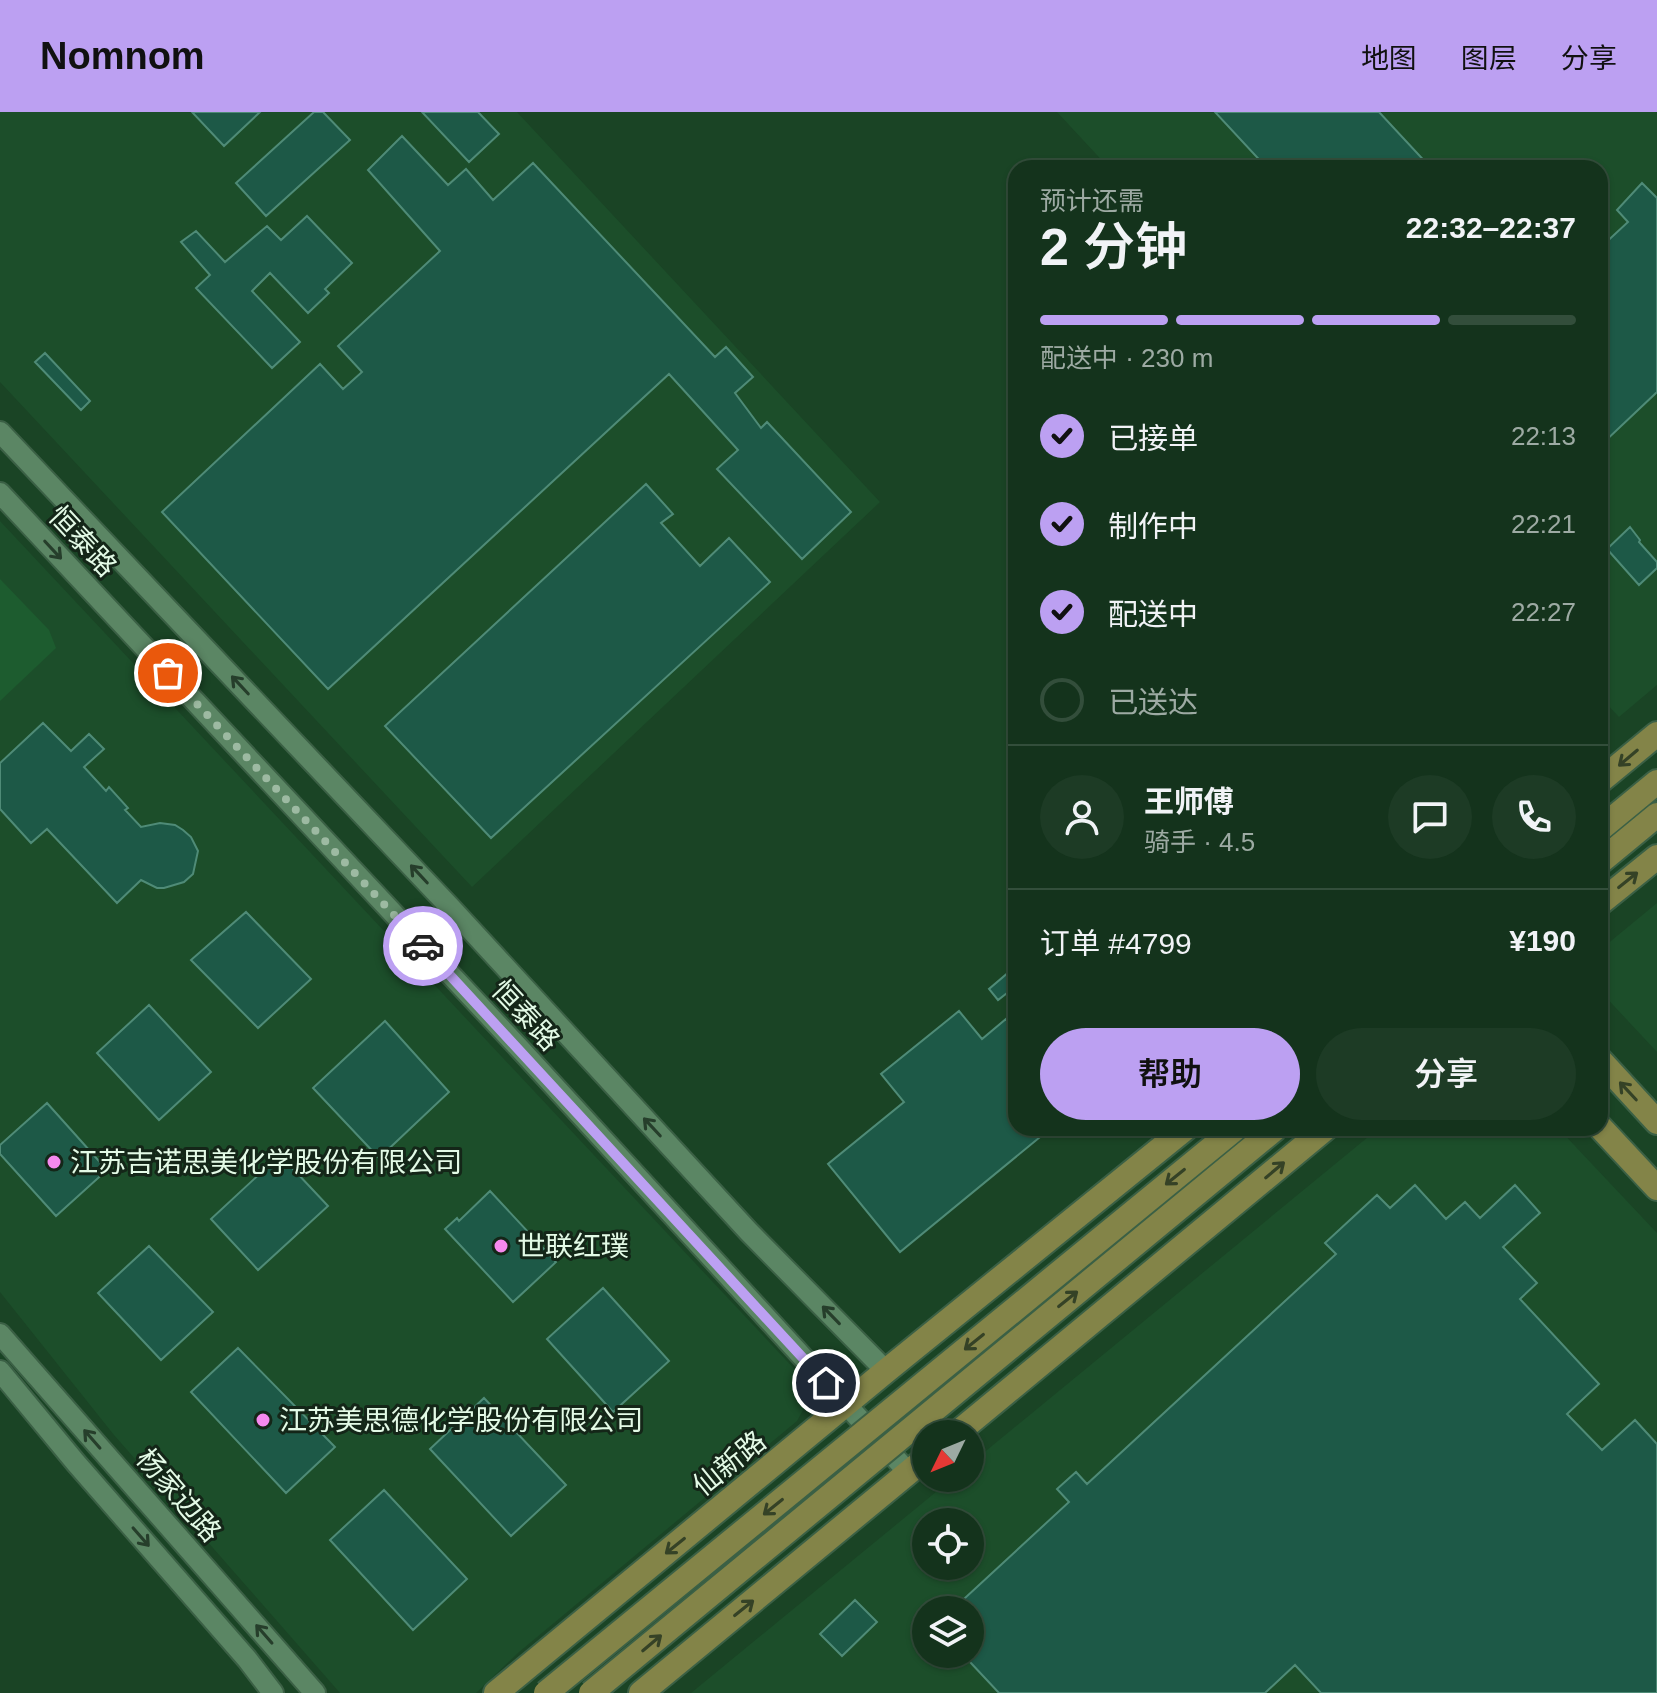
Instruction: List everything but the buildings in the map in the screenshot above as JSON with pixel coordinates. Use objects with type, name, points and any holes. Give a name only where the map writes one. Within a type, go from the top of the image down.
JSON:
[{"type":"main road","points":[[1608,774],[1657,734]]},
{"type":"main road","points":[[1608,822],[1657,782]]},
{"type":"main road","points":[[1608,855],[1657,815]]},
{"type":"main road","points":[[1608,897],[1657,857]]},
{"type":"main road","points":[[1608,1069],[1657,1122]]},
{"type":"main road","name":"仙新路","points":[[512,1688],[886,1371],[1176,1136]]},
{"type":"main road","points":[[546,1693],[1226,1136]]},
{"type":"main road","points":[[591,1693],[1266,1136]]},
{"type":"main road","points":[[973,1420],[1316,1136]]},
{"type":"main road","points":[[1608,1136],[1657,1188]]},
{"type":"main road","points":[[641,1693],[912,1470]]},
{"type":"street","name":"恒泰路","points":[[0,432],[449,906],[718,1199],[886,1371]]},
{"type":"street","name":"恒泰路","points":[[0,493],[846,1405],[912,1462]]},
{"type":"street","name":"杨家边路","points":[[0,1334],[315,1693]]},
{"type":"street","name":"杨家边路","points":[[0,1371],[273,1693]]},
{"type":"shaded area","points":[[0,112],[517,112],[880,502],[472,887],[0,382]]},
{"type":"shaded area","points":[[1057,112],[1657,112],[1657,685],[1619,717],[1608,705],[1608,160],[1102,160]]},
{"type":"shaded area","points":[[0,521],[814,1390],[797,1421],[519,1652],[476,1693],[340,1693],[114,1435],[0,1292]]},
{"type":"shaded area","points":[[0,579],[49,630],[56,648],[0,701]]},
{"type":"shaded area","points":[[1657,903],[1657,1052],[1608,1000],[1608,943]]},
{"type":"shaded area","points":[[1369,1136],[1566,1136],[1657,1233],[1657,1693],[691,1693],[912,1512],[912,1580],[984,1580],[984,1508],[916,1508],[936,1492],[984,1492],[984,1452]]},
{"type":"way so far","points":[[168,673],[423,946]]},
{"type":"place","name":"江苏吉诺思美化学股份有限公司","points":[[54,1162]]},
{"type":"place","name":"世联红璞","points":[[501,1246]]},
{"type":"place","name":"江苏美思德化学股份有限公司","points":[[263,1420]]},
{"type":"route","points":[[423,946],[826,1383]]}]
